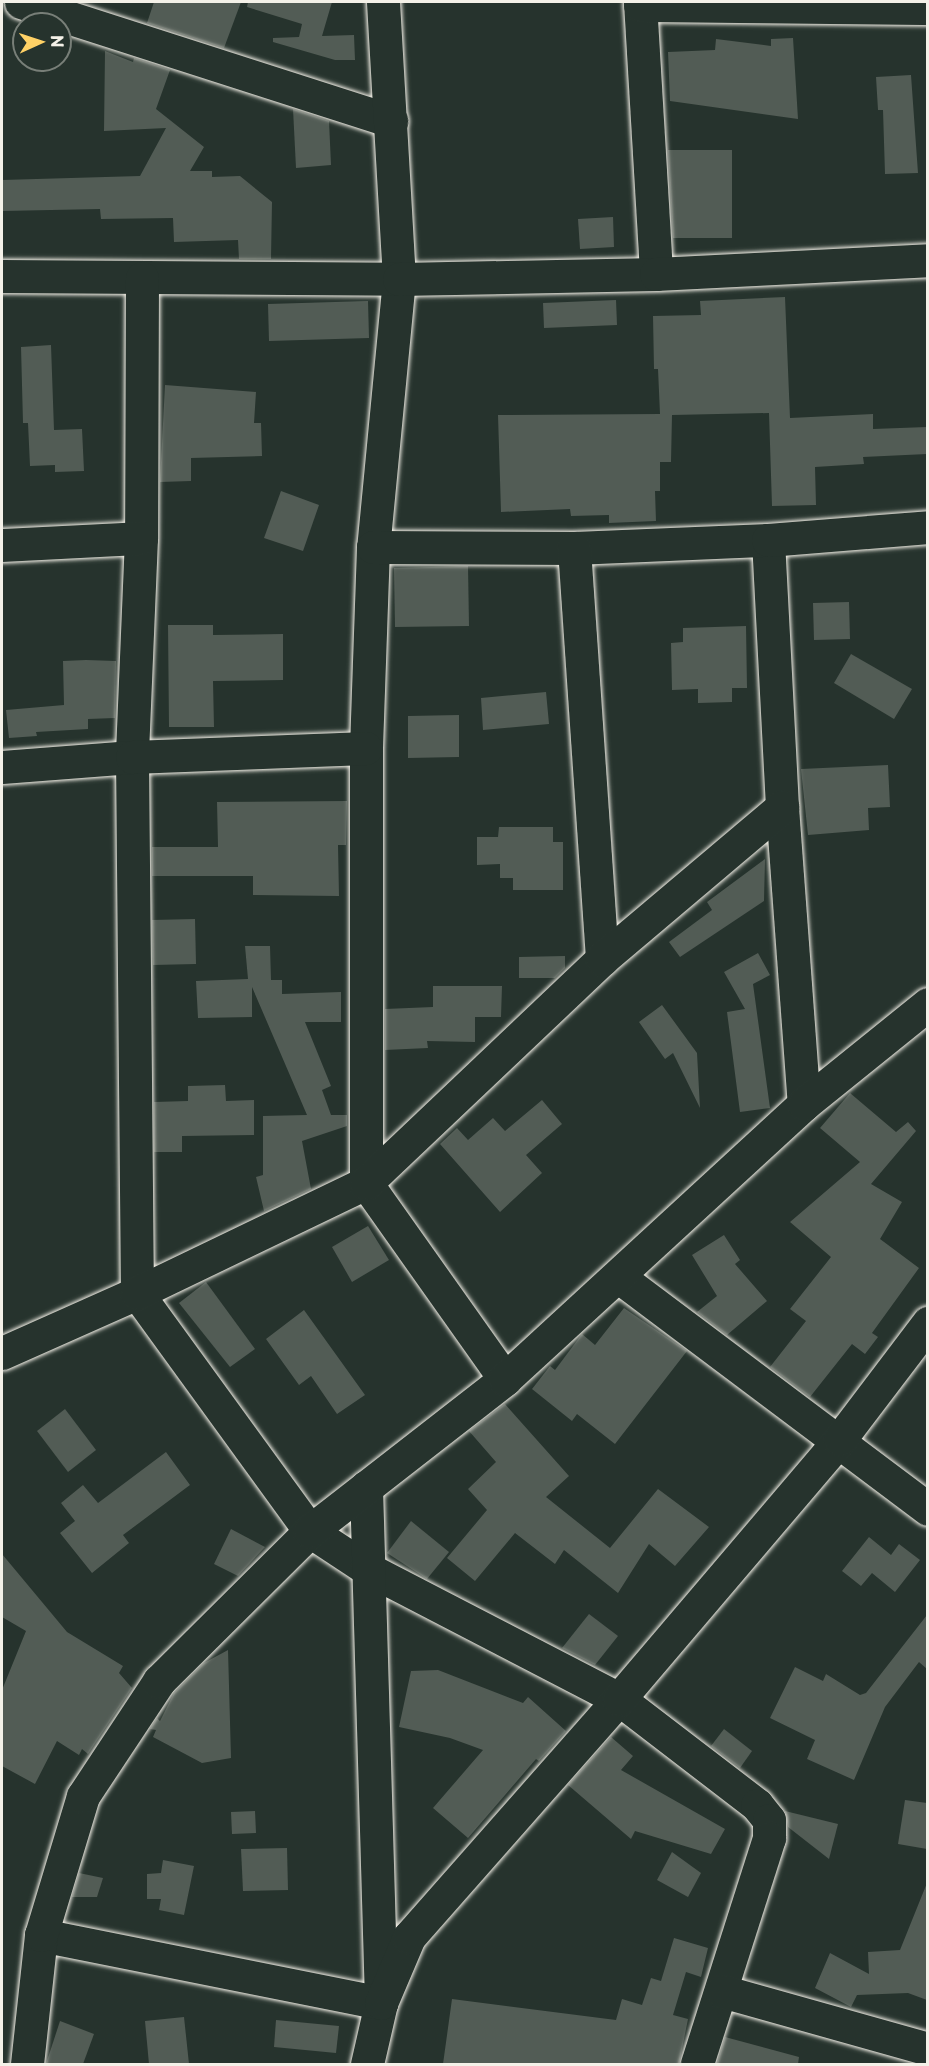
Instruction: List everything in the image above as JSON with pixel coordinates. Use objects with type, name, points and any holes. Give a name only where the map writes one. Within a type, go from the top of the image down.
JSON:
[{"type":"street","points":[[21,2],[391,122]]},
{"type":"street","points":[[383,2],[399,279],[373,547],[366,748],[366,1183],[505,1378]]},
{"type":"street","points":[[656,274],[640,3],[927,8]]},
{"type":"street","points":[[2,276],[399,279],[656,274],[927,260]]},
{"type":"street","points":[[142,278],[141,538],[132,757],[136,1293],[310,1531],[366,1568],[619,1700],[757,1805],[769,1820],[770,1838],[697,2064]]},
{"type":"street","points":[[373,547],[574,548],[768,540],[927,526]]},
{"type":"street","points":[[2,545],[141,538]]},
{"type":"street","points":[[768,540],[782,807],[804,1104]]},
{"type":"street","points":[[574,548],[602,959]]},
{"type":"street","points":[[2,767],[132,757],[366,748]]},
{"type":"street","points":[[2,1353],[136,1293],[366,1183],[602,959],[782,807]]},
{"type":"street","points":[[27,2064],[41,1935],[83,1796],[159,1681],[310,1531],[505,1378],[619,1277],[804,1104],[927,1004]]},
{"type":"street","points":[[619,1277],[840,1440],[927,1509]]},
{"type":"street","points":[[368,2064],[381,2003],[409,1937],[619,1700],[840,1440],[927,1323]]},
{"type":"street","points":[[366,1487],[366,1568],[381,2003]]},
{"type":"street","points":[[41,1935],[381,2003]]},
{"type":"street","points":[[368,2064],[409,1937]]},
{"type":"street","points":[[722,1991],[927,2049]]},
{"type":"building","points":[[154,2],[241,2],[224,48],[147,23]]},
{"type":"building","points":[[248,2],[332,2],[322,36],[354,35],[355,60],[335,60],[273,42],[273,38],[299,37],[302,24],[247,7]]},
{"type":"building","points":[[793,38],[798,119],[670,101],[668,52],[715,50],[716,39],[771,46],[771,39]]},
{"type":"building","points":[[105,51],[133,62],[134,58],[170,70],[156,109],[204,147],[190,171],[212,171],[212,177],[240,176],[272,202],[271,259],[239,259],[238,240],[174,242],[173,218],[101,219],[100,209],[2,211],[2,180],[140,176],[166,128],[104,131]]},
{"type":"building","points":[[911,75],[918,173],[885,174],[883,110],[878,110],[876,77]]},
{"type":"building","points":[[293,109],[329,121],[331,165],[296,168]]},
{"type":"building","points":[[668,150],[732,150],[732,238],[673,238]]},
{"type":"building","points":[[613,217],[614,247],[580,249],[578,219]]},
{"type":"building","points":[[785,297],[790,418],[873,414],[873,429],[927,427],[927,454],[863,457],[864,464],[815,467],[816,505],[772,506],[769,413],[672,415],[671,462],[660,462],[660,491],[655,491],[656,521],[609,523],[609,515],[571,516],[570,509],[501,512],[498,415],[660,414],[658,369],[654,369],[653,316],[701,315],[700,301]]},
{"type":"building","points":[[616,300],[617,325],[544,328],[543,303]]},
{"type":"building","points":[[368,301],[369,338],[269,341],[268,304]]},
{"type":"building","points":[[51,345],[54,430],[82,429],[84,471],[55,472],[55,465],[30,466],[28,423],[23,423],[21,347]]},
{"type":"building","points":[[165,385],[256,392],[254,423],[261,423],[262,456],[191,458],[191,481],[160,482]]},
{"type":"building","points":[[281,491],[319,505],[303,551],[264,538]]},
{"type":"building","points":[[468,566],[469,626],[395,627],[394,568]]},
{"type":"building","points":[[849,602],[850,639],[814,640],[813,603]]},
{"type":"building","points":[[168,625],[213,625],[213,635],[283,634],[283,680],[213,681],[214,727],[169,727]]},
{"type":"building","points":[[746,626],[747,688],[732,688],[732,702],[698,703],[698,689],[672,690],[671,643],[683,642],[683,628]]},
{"type":"building","points":[[851,654],[912,689],[894,719],[834,683]]},
{"type":"building","points":[[63,661],[116,661],[115,718],[88,719],[88,729],[36,732],[37,736],[9,738],[6,710],[64,705]]},
{"type":"building","points":[[546,692],[549,724],[483,730],[481,698]]},
{"type":"building","points":[[459,715],[459,757],[408,758],[408,716]]},
{"type":"building","points":[[888,765],[890,807],[868,808],[869,830],[808,835],[801,769]]},
{"type":"building","points":[[347,801],[346,845],[338,845],[339,896],[253,895],[253,876],[152,876],[152,847],[218,847],[217,802]]},
{"type":"building","points":[[499,827],[553,827],[553,842],[563,842],[563,890],[513,890],[513,878],[500,878],[500,864],[477,865],[477,837],[498,837]]},
{"type":"building","points":[[765,859],[764,901],[680,957],[669,942],[712,910],[707,902]]},
{"type":"building","points":[[195,919],[196,964],[153,965],[152,920]]},
{"type":"building","points":[[245,946],[270,946],[271,980],[282,980],[282,994],[341,992],[341,1022],[305,1022],[331,1086],[322,1090],[331,1115],[347,1115],[347,1126],[302,1141],[311,1189],[264,1211],[256,1177],[263,1175],[263,1116],[307,1115],[252,987],[252,1017],[198,1018],[196,981],[248,979]]},
{"type":"building","points":[[758,953],[770,975],[753,984],[770,1108],[740,1112],[727,1012],[745,1009],[724,972]]},
{"type":"building","points":[[565,956],[565,968],[555,978],[519,978],[519,957]]},
{"type":"building","points":[[433,986],[502,986],[501,1017],[475,1017],[475,1042],[427,1041],[428,1048],[385,1050],[385,1009],[433,1007]]},
{"type":"building","points":[[662,1005],[697,1053],[700,1108],[673,1053],[665,1059],[639,1022]]},
{"type":"building","points":[[225,1085],[226,1101],[254,1100],[254,1135],[182,1136],[182,1152],[154,1152],[154,1102],[188,1101],[188,1086]]},
{"type":"building","points":[[850,1093],[896,1132],[908,1122],[916,1131],[871,1184],[902,1202],[880,1239],[919,1268],[872,1333],[878,1337],[865,1354],[852,1344],[810,1397],[770,1367],[806,1321],[790,1309],[831,1257],[790,1222],[860,1162],[820,1128]]},
{"type":"building","points":[[542,1100],[562,1124],[526,1155],[542,1173],[500,1212],[440,1144],[457,1128],[468,1140],[493,1118],[505,1131]]},
{"type":"building","points":[[368,1226],[389,1260],[352,1282],[332,1247]]},
{"type":"building","points":[[724,1235],[740,1260],[735,1264],[767,1301],[727,1335],[697,1312],[717,1296],[692,1255]]},
{"type":"building","points":[[206,1282],[255,1349],[230,1367],[179,1303]]},
{"type":"building","points":[[624,1308],[687,1351],[615,1444],[577,1414],[572,1421],[532,1389],[550,1366],[555,1370],[582,1334],[595,1345]]},
{"type":"building","points":[[304,1310],[365,1395],[337,1414],[311,1376],[299,1385],[266,1339]]},
{"type":"building","points":[[505,1404],[569,1476],[546,1497],[610,1548],[658,1489],[709,1527],[675,1566],[649,1544],[618,1593],[564,1550],[555,1564],[515,1533],[475,1581],[447,1558],[487,1510],[468,1489],[496,1462],[469,1431]]},
{"type":"building","points":[[65,1409],[96,1450],[68,1472],[37,1431]]},
{"type":"building","points":[[166,1452],[190,1485],[123,1535],[129,1543],[92,1573],[60,1533],[75,1521],[61,1503],[83,1485],[98,1503]]},
{"type":"building","points":[[411,1521],[449,1552],[427,1579],[387,1553]]},
{"type":"building","points":[[231,1529],[265,1547],[238,1576],[214,1564]]},
{"type":"building","points":[[869,1537],[891,1555],[899,1544],[920,1560],[895,1592],[872,1573],[861,1586],[842,1571]]},
{"type":"building","points":[[2,1554],[67,1632],[123,1666],[119,1673],[132,1688],[88,1754],[82,1749],[79,1755],[57,1741],[35,1784],[2,1766],[2,1690],[26,1631],[2,1617]]},
{"type":"building","points":[[589,1614],[618,1636],[595,1665],[562,1648]]},
{"type":"building","points":[[927,1615],[927,1669],[919,1662],[885,1707],[854,1780],[807,1759],[815,1740],[770,1718],[795,1667],[823,1681],[826,1674],[860,1695],[866,1693]]},
{"type":"building","points":[[228,1650],[231,1758],[202,1763],[153,1737],[156,1730],[150,1729],[157,1718],[160,1721],[174,1693],[204,1663]]},
{"type":"building","points":[[438,1670],[523,1703],[528,1697],[566,1731],[539,1761],[536,1759],[468,1838],[433,1808],[483,1750],[450,1738],[399,1727],[411,1671]]},
{"type":"building","points":[[724,1729],[752,1751],[740,1768],[711,1746]]},
{"type":"building","points":[[611,1737],[633,1756],[621,1770],[725,1829],[711,1854],[635,1831],[631,1839],[568,1785]]},
{"type":"building","points":[[905,1800],[927,1803],[927,1849],[898,1844]]},
{"type":"building","points":[[255,1811],[256,1833],[232,1834],[231,1812]]},
{"type":"building","points":[[785,1811],[838,1824],[829,1859],[788,1827]]},
{"type":"building","points":[[287,1848],[288,1890],[243,1891],[241,1849]]},
{"type":"building","points":[[672,1852],[701,1873],[688,1897],[657,1880]]},
{"type":"building","points":[[163,1860],[194,1866],[184,1915],[159,1910],[161,1899],[147,1899],[147,1874],[161,1873]]},
{"type":"building","points":[[79,1873],[103,1878],[97,1897],[72,1897]]},
{"type":"building","points":[[927,1883],[927,2000],[908,1993],[857,1995],[851,2007],[815,1988],[830,1953],[869,1974],[868,1952],[900,1950]]},
{"type":"building","points":[[674,1938],[708,1948],[701,1977],[686,1972],[673,2015],[688,2019],[679,2064],[443,2064],[452,1999],[616,2020],[622,1999],[642,2005],[651,1978],[661,1981]]},
{"type":"building","points":[[184,2017],[189,2064],[149,2064],[145,2021]]},
{"type":"building","points":[[276,2020],[339,2026],[336,2053],[274,2047]]},
{"type":"building","points":[[60,2021],[94,2034],[83,2064],[46,2064]]},
{"type":"building","points":[[725,2037],[799,2057],[798,2064],[717,2064]]}]
